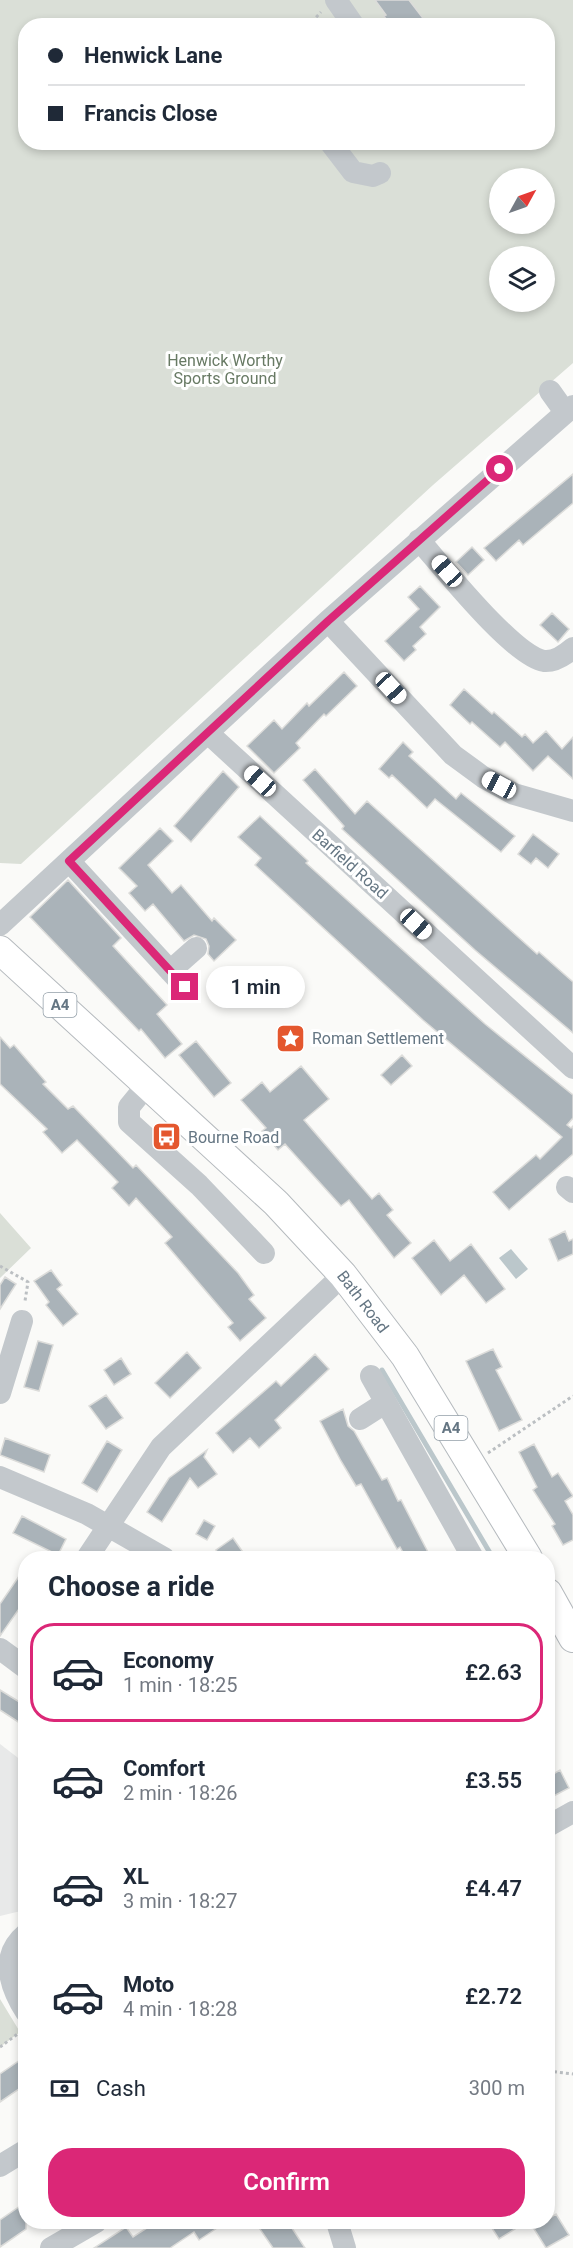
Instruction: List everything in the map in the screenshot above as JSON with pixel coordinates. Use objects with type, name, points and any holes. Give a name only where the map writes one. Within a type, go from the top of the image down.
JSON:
[{"type":"main road","name":"Bath Road","points":[[0,950],[276,1203],[343,1275],[405,1356],[524,1551]]},
{"type":"main road","points":[[555,1606],[573,1638]]},
{"type":"street","points":[[336,0],[348,18]]},
{"type":"street","points":[[336,150],[353,172],[373,176],[380,173]]},
{"type":"street","points":[[0,925],[328,621],[569,409],[550,391]]},
{"type":"street","points":[[419,540],[503,633],[529,656],[546,661],[556,659],[573,648]]},
{"type":"street","points":[[328,621],[453,755],[483,777],[514,794],[573,811]]},
{"type":"street","name":"Barfield Road","points":[[208,733],[573,1068]]},
{"type":"street","points":[[69,861],[178,979],[196,948]]},
{"type":"street","points":[[147,1085],[129,1107],[127,1116],[129,1122],[199,1185],[264,1253]]},
{"type":"street","points":[[92,1551],[161,1447],[343,1275]]},
{"type":"street","points":[[0,1393],[22,1321]]},
{"type":"street","points":[[371,1376],[384,1403],[469,1551]]},
{"type":"street","points":[[360,1419],[384,1403]]},
{"type":"street","points":[[0,1477],[87,1514],[152,1551]]},
{"type":"street","points":[[0,1650],[18,1660]]},
{"type":"street","points":[[555,1822],[573,1812]]},
{"type":"street","points":[[13,1937],[7,1960],[8,1977],[18,1996]]},
{"type":"street","points":[[0,2166],[18,2155]]},
{"type":"street","points":[[51,2248],[84,2229]]},
{"type":"street","points":[[339,2229],[345,2248]]},
{"type":"path","points":[[0,1266],[28,1282],[22,1321]]},
{"type":"path","points":[[472,1464],[573,1396]]},
{"type":"path","points":[[0,2047],[18,2035]]},
{"type":"path","points":[[555,2072],[573,2074]]},
{"type":"shaded area","points":[[511,1249],[528,1269],[516,1279],[499,1258]]},
{"type":"shaded area","points":[[0,1744],[18,1758],[18,1912],[0,1916]]},
{"type":"green space","name":"Henwick Worthy Sports Ground","points":[[0,0],[573,0],[573,363],[433,485],[21,864],[0,863]]},
{"type":"green space","points":[[0,1213],[31,1248],[0,1278]]},
{"type":"green space","points":[[0,1999],[18,2029],[18,2034],[0,2047]]},
{"type":"building","points":[[375,0],[409,0],[423,18],[385,18],[386,15]]},
{"type":"building","points":[[573,474],[573,503],[523,545],[519,540],[496,561],[484,548]]},
{"type":"building","points":[[472,547],[484,560],[468,575],[456,562]]},
{"type":"building","points":[[420,586],[440,607],[420,627],[426,634],[413,646],[416,650],[404,661],[385,641],[419,609],[408,597]]},
{"type":"building","points":[[552,613],[569,629],[558,642],[540,625]]},
{"type":"building","points":[[344,672],[357,686],[326,716],[324,714],[296,743],[300,748],[274,773],[247,746],[274,720],[282,729],[307,703],[309,706]]},
{"type":"building","points":[[464,689],[492,714],[494,712],[522,737],[525,734],[533,743],[546,731],[562,749],[573,737],[573,779],[548,756],[533,771],[505,742],[500,747],[472,722],[470,724],[450,705]]},
{"type":"building","points":[[403,742],[413,752],[409,756],[456,799],[461,793],[515,836],[501,852],[435,799],[427,808],[392,775],[389,778],[379,769]]},
{"type":"building","points":[[315,769],[355,814],[367,801],[537,954],[539,952],[573,982],[573,1033],[475,950],[342,829],[344,826],[303,780]]},
{"type":"building","points":[[223,771],[239,787],[191,842],[174,826]]},
{"type":"building","points":[[260,816],[308,861],[306,863],[485,1024],[573,1095],[573,1118],[567,1125],[571,1128],[573,1126],[573,1154],[509,1210],[493,1192],[536,1155],[540,1159],[562,1137],[423,1020],[255,865],[261,858],[238,837]]},
{"type":"building","points":[[160,828],[173,841],[148,865],[172,893],[181,885],[212,921],[214,918],[236,940],[214,961],[208,954],[209,946],[206,939],[194,935],[184,941],[153,904],[145,911],[129,893],[137,886],[119,868]]},
{"type":"building","points":[[533,834],[559,854],[548,868],[536,858],[531,864],[518,854]]},
{"type":"building","points":[[68,880],[121,938],[113,946],[167,1005],[157,1014],[182,1044],[165,1058],[141,1029],[139,1031],[30,917]]},
{"type":"building","points":[[0,1037],[10,1048],[14,1045],[46,1082],[43,1084],[68,1109],[73,1106],[133,1168],[136,1165],[238,1273],[254,1295],[249,1299],[266,1318],[240,1341],[228,1327],[233,1323],[165,1243],[172,1237],[136,1198],[129,1206],[112,1188],[118,1182],[77,1140],[62,1153],[43,1132],[47,1129],[0,1084]]},
{"type":"building","points":[[196,1041],[231,1083],[214,1097],[179,1055]]},
{"type":"building","points":[[402,1055],[412,1066],[391,1085],[381,1075]]},
{"type":"building","points":[[301,1066],[329,1099],[304,1120],[372,1199],[379,1193],[393,1210],[387,1215],[411,1243],[394,1258],[349,1200],[341,1206],[285,1144],[278,1150],[262,1131],[266,1128],[241,1100],[262,1082],[270,1092]]},
{"type":"building","points":[[565,1231],[569,1241],[573,1239],[573,1254],[558,1261],[549,1239]]},
{"type":"building","points":[[434,1240],[450,1261],[471,1244],[505,1289],[486,1303],[464,1275],[441,1295],[412,1258]]},
{"type":"building","points":[[51,1270],[62,1285],[57,1289],[78,1314],[63,1326],[46,1305],[49,1302],[34,1281]]},
{"type":"building","points":[[5,1277],[16,1284],[0,1309],[0,1285]]},
{"type":"building","points":[[38,1341],[53,1345],[39,1391],[24,1387]]},
{"type":"building","points":[[493,1349],[502,1367],[496,1370],[522,1420],[499,1431],[466,1361]]},
{"type":"building","points":[[187,1352],[201,1368],[170,1398],[155,1383]]},
{"type":"building","points":[[315,1354],[329,1369],[275,1420],[281,1428],[259,1448],[250,1438],[233,1453],[216,1433],[276,1381],[281,1386]]},
{"type":"building","points":[[121,1358],[131,1374],[114,1385],[104,1370]]},
{"type":"building","points":[[106,1395],[123,1418],[106,1429],[89,1406]]},
{"type":"building","points":[[343,1409],[348,1426],[354,1431],[382,1480],[387,1478],[398,1501],[401,1500],[427,1551],[402,1551],[400,1547],[397,1549],[361,1484],[356,1486],[320,1421]]},
{"type":"building","points":[[5,1438],[50,1455],[44,1472],[0,1455]]},
{"type":"building","points":[[107,1441],[122,1450],[97,1492],[82,1483]]},
{"type":"building","points":[[534,1444],[552,1477],[558,1473],[573,1496],[565,1501],[573,1515],[573,1540],[563,1545],[552,1526],[555,1524],[533,1490],[537,1487],[519,1452]]},
{"type":"building","points":[[207,1450],[204,1457],[217,1474],[198,1488],[190,1478],[162,1522],[147,1512],[169,1478]]},
{"type":"building","points":[[22,1516],[66,1539],[60,1551],[50,1551],[13,1533]]},
{"type":"building","points":[[204,1520],[215,1526],[207,1540],[196,1534]]},
{"type":"building","points":[[233,1538],[242,1551],[217,1551]]},
{"type":"building","points":[[18,1578],[18,1610],[0,1636],[0,1604]]},
{"type":"building","points":[[0,1690],[18,1701],[18,1722],[0,1710]]},
{"type":"building","points":[[560,1770],[569,1788],[555,1795],[555,1773]]},
{"type":"building","points":[[18,2062],[18,2090],[0,2102],[0,2074]]},
{"type":"building","points":[[18,2208],[18,2229],[26,2229],[0,2247],[0,2220]]},
{"type":"building","points":[[555,2215],[569,2235],[546,2248],[534,2229],[555,2229]]},
{"type":"building","points":[[123,2229],[127,2229],[133,2237],[145,2229],[216,2229],[199,2240],[194,2232],[170,2248],[94,2248]]},
{"type":"building","points":[[260,2229],[293,2229],[305,2248],[273,2248]]},
{"type":"building","points":[[493,2229],[515,2229],[499,2239]]},
{"type":"waterway","points":[[382,1370],[489,1551]]},
{"type":"place","name":"Roman Settlement","points":[[291,1038]]},
{"type":"place","name":"Bourne Road","points":[[167,1137]]},
{"type":"route","points":[[185,987],[69,861],[328,621],[500,469]]}]
